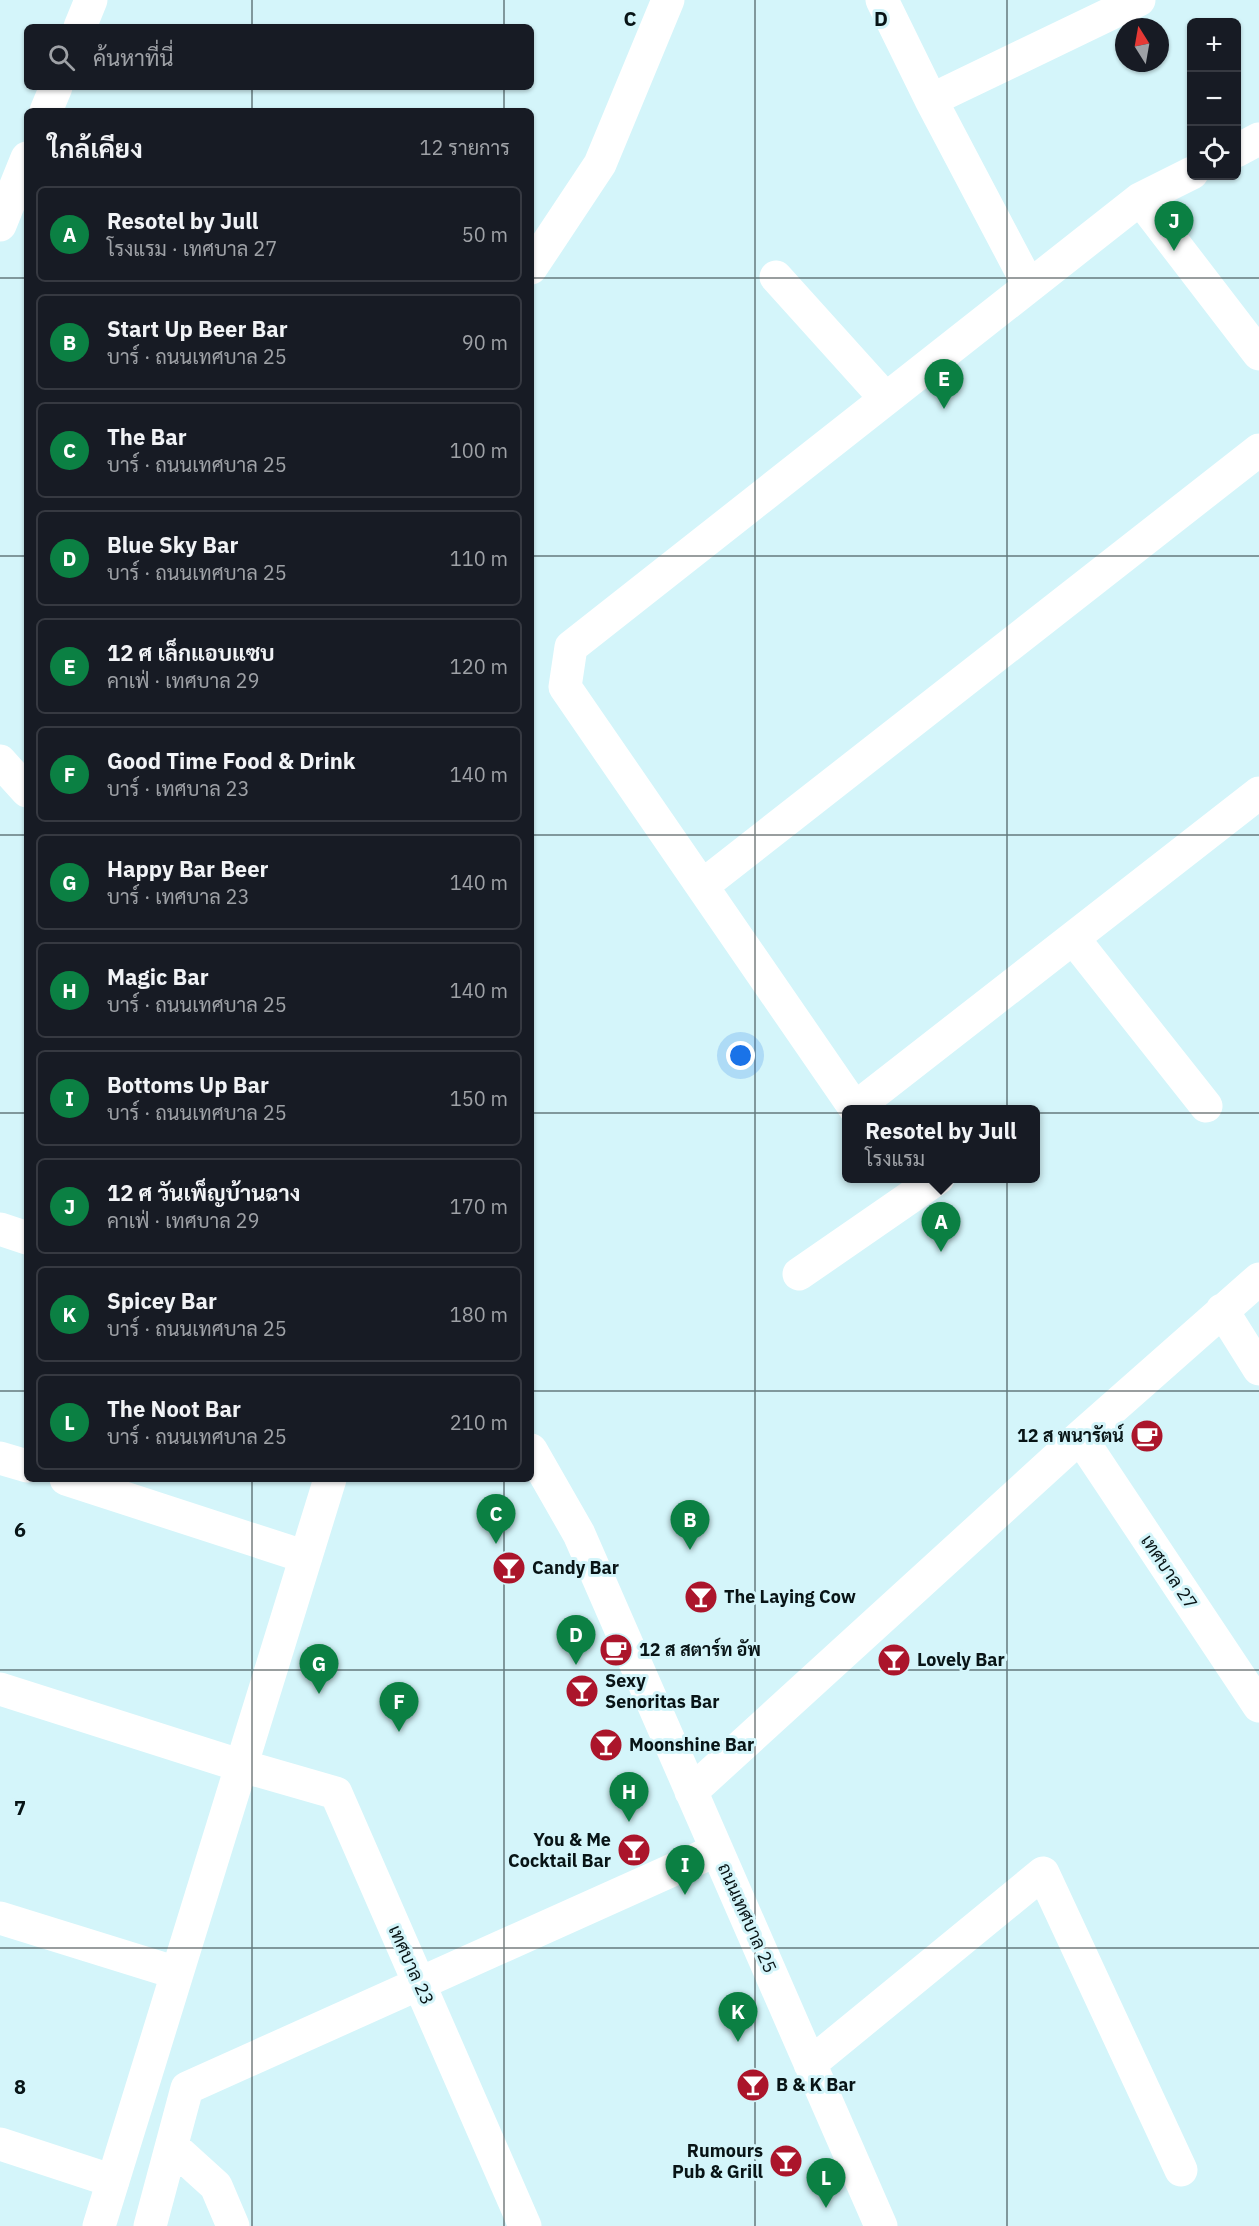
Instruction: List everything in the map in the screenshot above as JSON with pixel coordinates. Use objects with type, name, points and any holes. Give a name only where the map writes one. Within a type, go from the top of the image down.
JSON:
[{"type":"street","points":[[81,24],[91,0]]},
{"type":"street","points":[[534,263],[600,164],[668,0]]},
{"type":"street","points":[[882,0],[931,100],[1029,286]]},
{"type":"street","points":[[931,100],[1139,0]]},
{"type":"street","points":[[47,108],[55,90]]},
{"type":"street","points":[[1241,148],[1259,139]]},
{"type":"street","points":[[0,225],[24,165]]},
{"type":"street","points":[[852,1105],[565,687],[571,647],[1140,199],[1187,175]]},
{"type":"street","points":[[1140,199],[1259,354]]},
{"type":"street","points":[[776,277],[886,399]]},
{"type":"street","points":[[702,886],[1259,450]]},
{"type":"street","points":[[0,761],[24,788]]},
{"type":"street","points":[[860,1105],[1259,794]]},
{"type":"street","points":[[1073,938],[1206,1106]]},
{"type":"street","points":[[799,1274],[921,1184]]},
{"type":"street","points":[[0,1229],[24,1237]]},
{"type":"street","points":[[692,1792],[1080,1437],[1259,1279]]},
{"type":"street","points":[[1222,1310],[1259,1369]]},
{"type":"street","name":"เทศบาล 27","points":[[1080,1437],[1259,1706]]},
{"type":"street","name":"ถนนเทศบาล 25","points":[[534,1455],[579,1534],[880,2226]]},
{"type":"street","points":[[0,1458],[24,1465]]},
{"type":"street","points":[[75,1482],[306,1557]]},
{"type":"street","points":[[99,2226],[329,1482]]},
{"type":"street","points":[[0,1689],[242,1766]]},
{"type":"street","name":"เทศบาล 23","points":[[242,1766],[336,1793],[525,2226]]},
{"type":"street","points":[[150,2226],[187,2088],[717,1850]]},
{"type":"street","points":[[810,2064],[1042,1873],[1181,2170]]},
{"type":"street","points":[[0,1918],[177,1974]]},
{"type":"street","points":[[0,2144],[113,2181]]},
{"type":"street","points":[[173,2147],[216,2186],[233,2226]]},
{"type":"place","name":"12 ศ วันเพ็ญบ้านฉาง","points":[[1174,251]]},
{"type":"place","name":"12 ศ เล็กแอบแซบ","points":[[944,409]]},
{"type":"place","name":"Resotel by Jull","points":[[941,1252]]},
{"type":"place","name":"12 ส พนารัตน์","points":[[1147,1436]]},
{"type":"place","name":"The Bar","points":[[496,1544]]},
{"type":"place","name":"Start Up Beer Bar","points":[[690,1550]]},
{"type":"place","name":"Candy Bar","points":[[509,1568]]},
{"type":"place","name":"The Laying Cow","points":[[701,1597]]},
{"type":"place","name":"12 ส สตาร์ท อัพ","points":[[616,1650]]},
{"type":"place","name":"Lovely Bar","points":[[894,1660]]},
{"type":"place","name":"Blue Sky Bar","points":[[576,1665]]},
{"type":"place","name":"Sexy Senoritas Bar","points":[[582,1691]]},
{"type":"place","name":"Happy Bar Beer","points":[[319,1694]]},
{"type":"place","name":"Good Time Food & Drink","points":[[399,1732]]},
{"type":"place","name":"Moonshine Bar","points":[[606,1745]]},
{"type":"place","name":"Magic Bar","points":[[629,1822]]},
{"type":"place","name":"You & Me Cocktail Bar","points":[[634,1850]]},
{"type":"place","name":"Bottoms Up Bar","points":[[685,1895]]},
{"type":"place","name":"Spicey Bar","points":[[738,2042]]},
{"type":"place","name":"B & K Bar","points":[[753,2085]]},
{"type":"place","name":"Rumours Pub & Grill","points":[[786,2161]]},
{"type":"place","name":"The Noot Bar","points":[[826,2208]]}]
